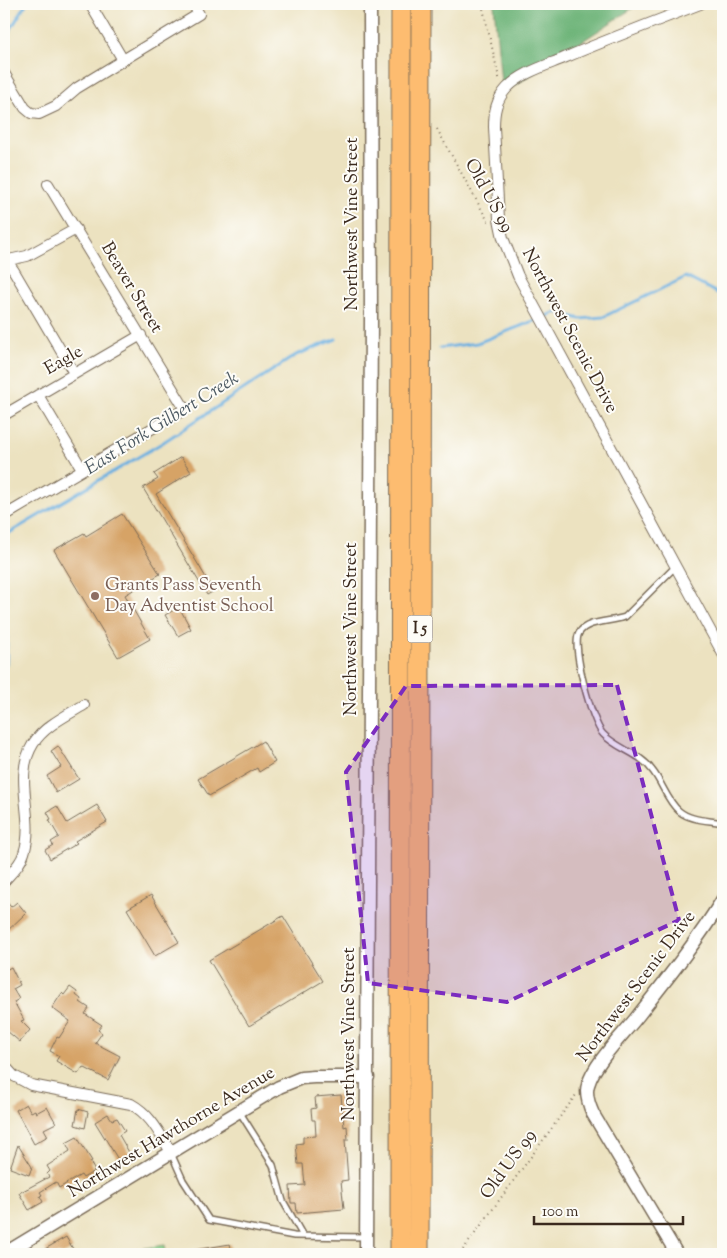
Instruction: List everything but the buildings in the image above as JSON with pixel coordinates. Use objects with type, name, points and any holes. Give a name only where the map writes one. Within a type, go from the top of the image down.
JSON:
[{"type":"highway","name":"I 5","points":[[400,1254],[401,4]]},
{"type":"highway","name":"I 5","points":[[419,1254],[421,4]]},
{"type":"street","points":[[90,4],[123,60]]},
{"type":"street","points":[[4,73],[25,108],[31,113],[40,114],[56,106],[77,88],[199,14],[193,4]]},
{"type":"street","name":"Northwest Vine Street","points":[[366,1254],[371,329],[370,4]]},
{"type":"street","points":[[502,94],[508,87],[534,70],[700,4]]},
{"type":"street","name":"Northwest Scenic Drive","points":[[502,94],[496,108],[494,127],[499,219],[509,255],[518,276],[723,654]]},
{"type":"street","name":"Beaver Street","points":[[48,184],[185,409],[82,469]]},
{"type":"street","points":[[5,259],[18,259],[27,256],[76,229]]},
{"type":"street","points":[[5,259],[74,373]]},
{"type":"street","name":"Eagle","points":[[4,415],[141,335]]},
{"type":"street","points":[[4,516],[82,469],[38,395]]},
{"type":"street","points":[[4,881],[24,855],[27,829],[24,768],[33,745],[53,724],[84,705]]},
{"type":"street","name":"Northwest Scenic Drive","points":[[677,1254],[592,1114],[587,1086],[598,1065],[687,952],[723,899]]},
{"type":"street","points":[[4,1065],[14,1076],[31,1086],[131,1104],[149,1117],[171,1152]]},
{"type":"street","name":"Northwest Hawthorne Avenue","points":[[4,1254],[279,1087],[301,1078],[331,1076],[368,1077]]},
{"type":"lane","points":[[676,566],[625,617],[615,621],[596,622],[584,627],[578,634],[577,641],[579,662],[598,729],[605,736],[643,760],[652,769],[674,806],[681,812],[699,819],[723,822]]},
{"type":"lane","points":[[238,1111],[273,1165],[283,1201],[303,1236]]},
{"type":"lane","points":[[171,1152],[183,1180],[209,1220],[294,1236],[366,1237]]},
{"type":"path","points":[[482,4],[502,94]]},
{"type":"path","name":"Old US 99","points":[[437,129],[489,224]]},
{"type":"path","name":"Old US 99","points":[[460,1254],[579,1092]]},
{"type":"highlighted area","points":[[617,685],[679,920],[507,1002],[368,983],[346,772],[406,686]]},
{"type":"green space","points":[[494,4],[639,4],[502,94]]},
{"type":"green space","points":[[165,1245],[166,1254],[112,1254],[112,1253]]},
{"type":"waterway","points":[[4,40],[26,4]]},
{"type":"waterway","name":"East Fork Gilbert Creek","points":[[440,348],[477,343],[557,312],[580,319],[603,317],[686,277],[723,296]]},
{"type":"waterway","name":"East Fork Gilbert Creek","points":[[4,536],[162,443],[296,355],[336,339]]},
{"type":"waterway","points":[[4,626],[7,634],[6,663],[4,667]]},
{"type":"place","name":"Grants Pass Seventh Day Adventist School","points":[[95,596]]}]
